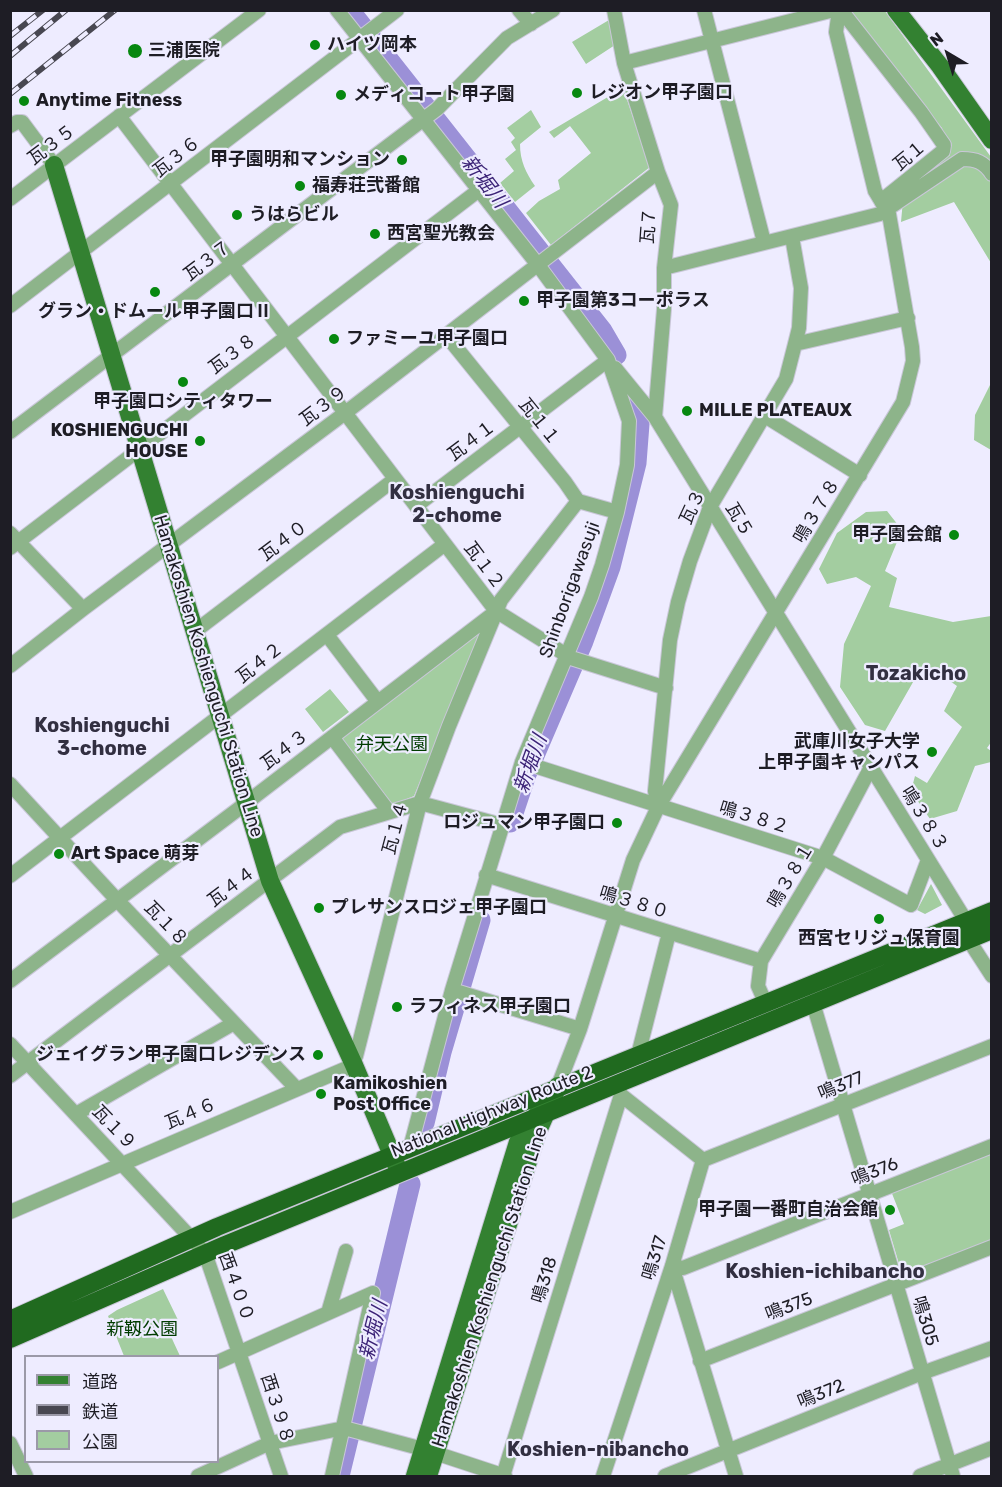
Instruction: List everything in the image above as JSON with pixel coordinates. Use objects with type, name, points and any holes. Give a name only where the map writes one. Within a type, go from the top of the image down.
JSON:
[{"type":"highway","name":"National Highway Route 2","points":[[10,1320],[191,1238],[401,1159],[619,1090],[813,1003],[981,933],[992,911]]},
{"type":"highway","name":"National Highway Route 2","points":[[10,1339],[206,1253],[558,1086],[766,1004],[981,933]]},
{"type":"main road","points":[[896,10],[934,58],[992,140]]},
{"type":"main road","name":"Hamakoshien Koshienguchi Station Line","points":[[54,165],[270,881],[353,1063],[401,1159]]},
{"type":"main road","name":"Hamakoshien Koshienguchi Station Line","points":[[414,1476],[429,1451],[542,1113],[558,1086]]},
{"type":"main road","name":"Hamakoshien Koshienguchi Station Line","points":[[428,1476],[429,1451]]},
{"type":"street","name":"瓦３５","points":[[10,199],[259,10]]},
{"type":"street","name":"Shinborigawasuji","points":[[337,10],[364,34],[428,115],[479,190],[543,261],[608,360],[629,421],[627,465],[617,512],[591,597],[572,658],[501,825],[491,877],[457,991],[401,1159]]},
{"type":"street","name":"瓦３６","points":[[10,306],[397,10]]},
{"type":"street","points":[[519,10],[531,24]]},
{"type":"street","name":"瓦３７","points":[[10,432],[428,115],[507,38],[553,10]]},
{"type":"street","name":"瓦７","points":[[614,10],[624,63],[670,205],[664,268],[664,309],[656,417]]},
{"type":"street","points":[[704,10],[764,242]]},
{"type":"street","points":[[624,63],[834,10]]},
{"type":"street","name":"鳴３７８","points":[[558,1086],[580,1029],[633,860],[658,807],[903,402],[913,361],[908,318],[884,205],[875,191],[836,32],[840,10]]},
{"type":"street","name":"瓦１","points":[[840,10],[921,112],[944,145],[943,151],[884,205]]},
{"type":"street","name":"瓦１２","points":[[119,116],[496,611],[572,658],[666,688]]},
{"type":"street","points":[[14,124],[22,122],[54,165]]},
{"type":"street","points":[[664,268],[880,214],[884,205],[962,159],[976,159],[992,174]]},
{"type":"street","name":"瓦３９","points":[[10,666],[345,413],[658,172]]},
{"type":"street","name":"瓦３８","points":[[13,541],[140,448],[479,190]]},
{"type":"street","name":"瓦３","points":[[658,807],[655,791],[670,640],[692,553],[710,507],[786,379],[799,328],[801,288],[792,237]]},
{"type":"street","points":[[795,344],[908,318]]},
{"type":"street","name":"瓦１１","points":[[446,335],[578,501]]},
{"type":"street","name":"瓦５","points":[[608,360],[656,417],[776,614]]},
{"type":"street","name":"瓦４１","points":[[416,506],[608,360]]},
{"type":"street","points":[[765,416],[860,475]]},
{"type":"street","name":"瓦４０","points":[[194,632],[395,479]]},
{"type":"street","points":[[496,611],[501,600],[578,501],[617,512]]},
{"type":"street","points":[[13,541],[83,609]]},
{"type":"street","name":"瓦４２","points":[[10,876],[445,544]]},
{"type":"street","name":"瓦４３","points":[[10,981],[496,611]]},
{"type":"street","name":"瓦１４","points":[[353,1063],[420,803],[496,611]]},
{"type":"street","name":"鳴３８３","points":[[776,614],[928,860],[981,933],[992,976]]},
{"type":"street","points":[[327,635],[378,702]]},
{"type":"street","points":[[332,737],[389,812]]},
{"type":"street","name":"鳴３８２","points":[[528,764],[823,858],[911,905],[928,860]]},
{"type":"street","name":"鳴３８１","points":[[766,1004],[758,986],[762,961],[823,858],[871,767]]},
{"type":"street","name":"瓦１８","points":[[10,784],[296,1088]]},
{"type":"street","points":[[420,803],[501,825]]},
{"type":"street","name":"瓦４４","points":[[10,1076],[340,827],[420,803]]},
{"type":"street","name":"鳴３８０","points":[[491,877],[762,961]]},
{"type":"street","points":[[638,1055],[669,933]]},
{"type":"street","points":[[457,991],[580,1029]]},
{"type":"street","name":"鳴305","points":[[813,1003],[952,1471]]},
{"type":"street","points":[[76,1114],[234,1023]]},
{"type":"street","name":"瓦１９","points":[[10,1044],[191,1238]]},
{"type":"street","name":"鳴377","points":[[704,1160],[992,1046]]},
{"type":"street","name":"瓦４６","points":[[10,1212],[353,1063]]},
{"type":"street","points":[[619,1090],[704,1160]]},
{"type":"street","name":"鳴318","points":[[503,1476],[619,1090]]},
{"type":"street","name":"鳴376","points":[[672,1266],[683,1268],[992,1146]]},
{"type":"street","name":"鳴317","points":[[603,1476],[704,1160]]},
{"type":"street","name":"西４００","points":[[191,1238],[206,1253],[240,1352]]},
{"type":"street","name":"鳴375","points":[[700,1361],[992,1247]]},
{"type":"street","points":[[328,1313],[346,1251]]},
{"type":"street","points":[[672,1266],[736,1476]]},
{"type":"street","points":[[219,1362],[374,1293],[347,1429],[333,1476]]},
{"type":"street","name":"鳴372","points":[[665,1476],[922,1373],[992,1348]]},
{"type":"street","name":"西３９８","points":[[240,1352],[280,1476]]},
{"type":"street","points":[[198,1476],[270,1443],[347,1429],[429,1451],[503,1476]]},
{"type":"street","points":[[10,1443],[26,1476]]},
{"type":"street","points":[[920,1476],[952,1471],[992,1448]]},
{"type":"green space","points":[[843,11],[885,11],[991,157],[991,263],[954,202],[901,222],[904,189],[950,155],[942,128]]},
{"type":"green space","points":[[609,20],[615,45],[586,64],[572,42]]},
{"type":"green space","points":[[623,88],[650,167],[551,245],[526,213],[539,201],[560,189],[558,180],[591,153],[570,126],[554,138],[549,132]]},
{"type":"green space","points":[[531,110],[541,127],[520,144],[520,150],[524,166],[535,186],[515,202],[500,183],[514,171],[505,159],[516,150],[511,142],[515,138],[507,128]]},
{"type":"green space","points":[[991,383],[991,450],[974,440],[975,415]]},
{"type":"green space","points":[[887,511],[902,530],[885,571],[897,578],[889,607],[953,622],[991,616],[992,741],[987,748],[991,751],[991,762],[975,766],[957,811],[930,819],[911,791],[915,776],[927,783],[962,727],[944,711],[957,686],[924,663],[885,731],[865,725],[840,687],[844,644],[871,586],[856,577],[827,584],[819,569],[837,533],[866,512]]},
{"type":"green space","name":"弁天公園","points":[[477,633],[481,636],[414,796],[390,806],[337,737]]},
{"type":"green space","points":[[330,689],[349,712],[323,732],[305,709]]},
{"type":"green space","points":[[931,884],[942,905],[925,914],[917,910]]},
{"type":"green space","points":[[991,1153],[991,1240],[902,1274],[889,1230],[904,1224],[891,1191]]},
{"type":"green space","name":"新靱公園","points":[[163,1289],[178,1320],[167,1328],[180,1355],[124,1355],[108,1316]]},
{"type":"waterway","name":"新堀川","points":[[349,10],[602,331],[616,355]]},
{"type":"waterway","name":"新堀川","points":[[510,822],[526,774],[583,641],[610,567],[636,463],[639,424],[634,407]]},
{"type":"waterway","name":"新堀川","points":[[424,1123],[441,1052],[480,920]]},
{"type":"waterway","name":"新堀川","points":[[339,1476],[410,1184]]},
{"type":"railway","points":[[10,36],[43,10]]},
{"type":"railway","points":[[10,56],[66,10]]},
{"type":"railway","points":[[10,94],[115,10]]},
{"type":"place","name":"ハイツ岡本","points":[[315,45]]},
{"type":"place","name":"三浦医院","points":[[135,51]]},
{"type":"place","name":"レジオン甲子園口","points":[[577,93]]},
{"type":"place","name":"メディコート甲子園","points":[[341,95]]},
{"type":"place","name":"Anytime Fitness","points":[[24,101]]},
{"type":"place","name":"甲子園明和マンション","points":[[402,160]]},
{"type":"place","name":"福寿荘弐番館","points":[[300,186]]},
{"type":"place","name":"うはらビル","points":[[237,215]]},
{"type":"place","name":"西宮聖光教会","points":[[375,234]]},
{"type":"place","name":"グラン・ドムール甲子園口Ⅱ","points":[[155,292]]},
{"type":"place","name":"甲子園第3コーポラス","points":[[524,301]]},
{"type":"place","name":"ファミーユ甲子園口","points":[[334,339]]},
{"type":"place","name":"甲子園口シティタワー","points":[[183,382]]},
{"type":"place","name":"MILLE PLATEAUX","points":[[687,411]]},
{"type":"place","name":"KOSHIENGUCHI HOUSE","points":[[200,441]]},
{"type":"place","name":"甲子園会館","points":[[954,535]]},
{"type":"place","name":"武庫川女子大学 上甲子園キャンパス","points":[[932,752]]},
{"type":"place","name":"ロジュマン甲子園口","points":[[617,823]]},
{"type":"place","name":"Art Space 萌芽","points":[[59,854]]},
{"type":"place","name":"プレサンスロジェ甲子園口","points":[[319,908]]},
{"type":"place","name":"西宮セリジュ保育園","points":[[879,919]]},
{"type":"place","name":"ラフィネス甲子園口","points":[[397,1007]]},
{"type":"place","name":"ジェイグラン甲子園口レジデンス","points":[[318,1055]]},
{"type":"place","name":"Kamikoshien Post Office","points":[[321,1094]]},
{"type":"place","name":"甲子園一番町自治会館","points":[[890,1210]]},
{"type":"district","name":"Koshienguchi 2-chome","points":[[457,504]]},
{"type":"district","name":"Tozakicho","points":[[916,674]]},
{"type":"district","name":"Koshienguchi 3-chome","points":[[102,738]]},
{"type":"district","name":"Koshien-ichibancho","points":[[825,1272]]},
{"type":"district","name":"Koshien-nibancho","points":[[598,1450]]}]
